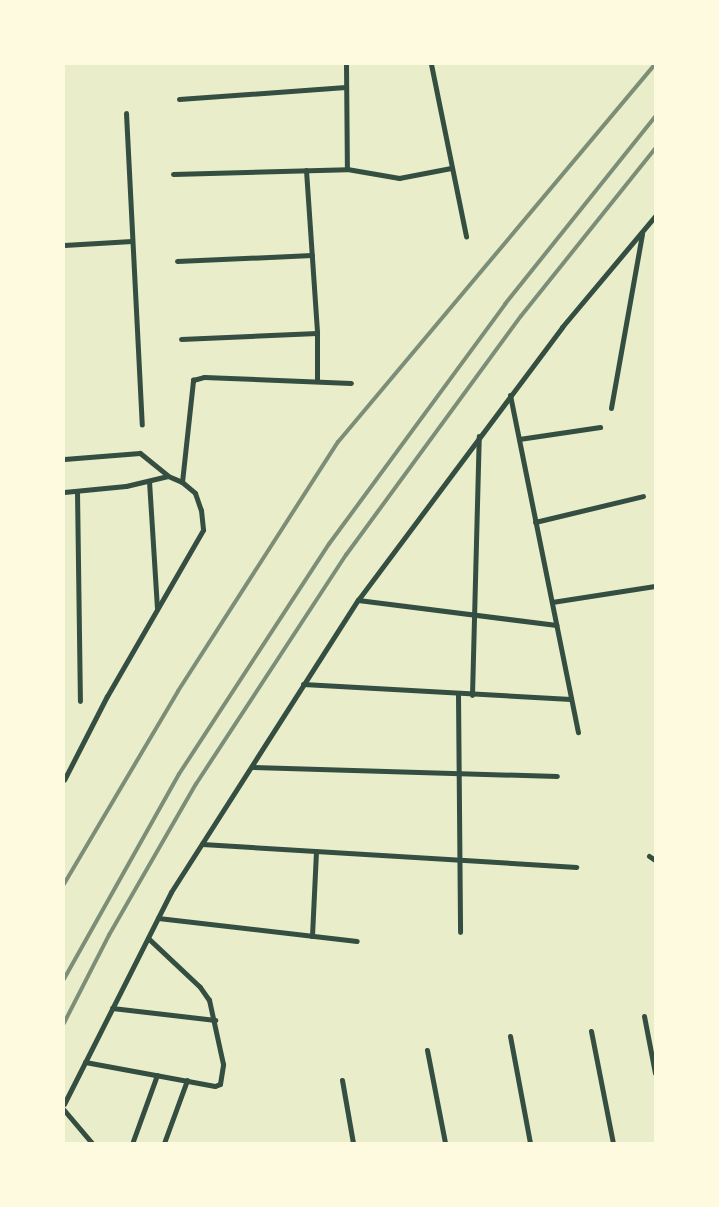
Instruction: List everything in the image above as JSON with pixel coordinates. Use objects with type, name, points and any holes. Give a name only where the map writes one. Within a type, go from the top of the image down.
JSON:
[{"type":"street","points":[[346,64],[347,169]]},
{"type":"street","points":[[431,64],[466,236]]},
{"type":"street","points":[[179,99],[346,87]]},
{"type":"street","points":[[126,113],[142,425]]},
{"type":"street","points":[[173,174],[347,169],[399,178],[451,168]]},
{"type":"street","points":[[306,170],[317,333],[316,381]]},
{"type":"street","points":[[64,1104],[158,918],[202,844],[358,600],[479,435],[655,216]]},
{"type":"street","points":[[611,408],[642,232]]},
{"type":"street","points":[[64,245],[132,241]]},
{"type":"street","points":[[176,261],[312,255]]},
{"type":"street","points":[[181,339],[317,333]]},
{"type":"street","points":[[182,482],[193,380],[204,377],[351,383]]},
{"type":"street","points":[[510,395],[578,732]]},
{"type":"street","points":[[519,439],[600,427]]},
{"type":"street","points":[[472,695],[479,435]]},
{"type":"street","points":[[64,459],[140,453],[168,476],[182,482],[195,493],[201,510],[203,530],[64,780]]},
{"type":"street","points":[[64,492],[168,476]]},
{"type":"street","points":[[149,480],[157,610]]},
{"type":"street","points":[[77,491],[80,701]]},
{"type":"street","points":[[535,522],[643,496]]},
{"type":"street","points":[[552,602],[655,586]]},
{"type":"street","points":[[358,600],[556,625]]},
{"type":"street","points":[[303,684],[571,700]]},
{"type":"street","points":[[458,694],[460,932]]},
{"type":"street","points":[[252,767],[557,776]]},
{"type":"street","points":[[202,844],[459,862],[576,867]]},
{"type":"street","points":[[312,936],[316,851]]},
{"type":"street","points":[[649,856],[655,860]]},
{"type":"street","points":[[158,918],[357,941]]},
{"type":"street","points":[[85,1062],[214,1086],[220,1084],[223,1064],[215,1020],[200,987],[148,938]]},
{"type":"street","points":[[112,1008],[215,1020]]},
{"type":"street","points":[[644,1016],[655,1073]]},
{"type":"street","points":[[591,1031],[613,1143]]},
{"type":"street","points":[[510,1036],[530,1143]]},
{"type":"street","points":[[427,1050],[445,1143]]},
{"type":"street","points":[[133,1141],[157,1075]]},
{"type":"street","points":[[164,1143],[186,1080]]},
{"type":"street","points":[[342,1080],[353,1143]]},
{"type":"street","points":[[64,1110],[92,1143]]},
{"type":"railway","points":[[64,884],[178,691],[338,442],[655,64]]},
{"type":"railway","points":[[64,979],[179,774],[329,544],[505,304],[655,117]]},
{"type":"railway","points":[[64,1023],[109,935],[196,784],[346,555],[521,316],[655,149]]}]
